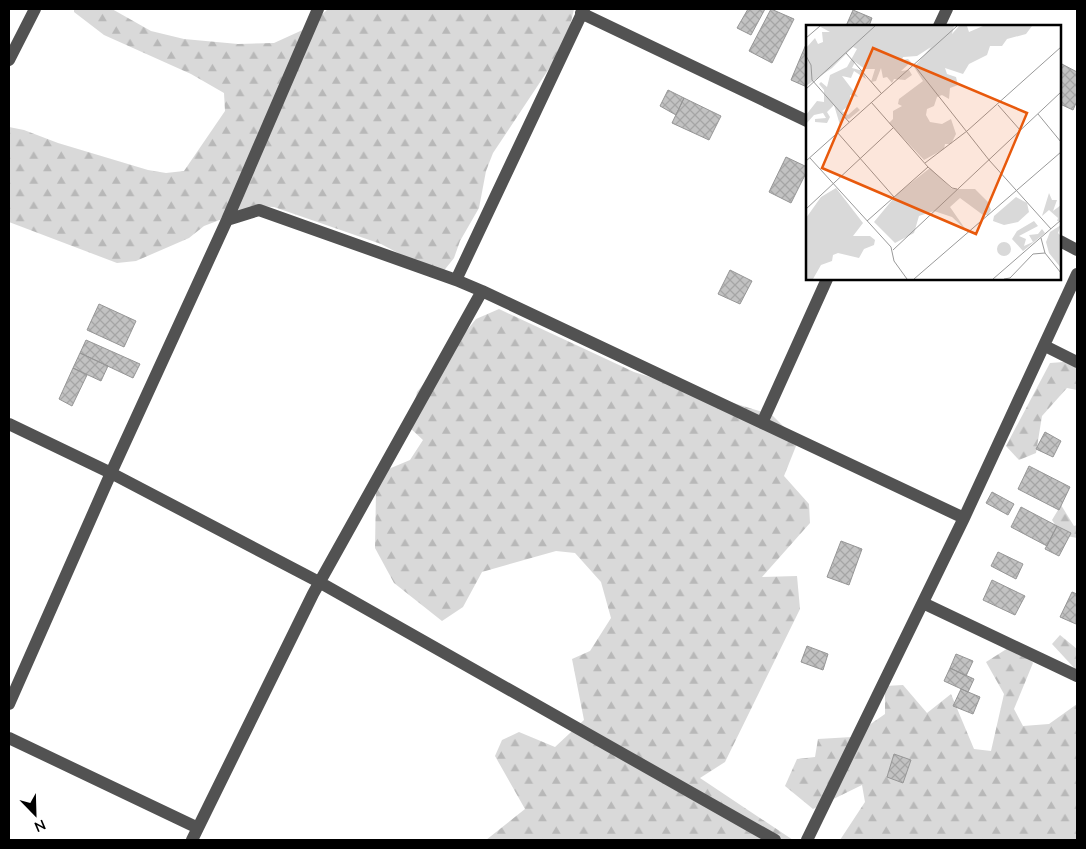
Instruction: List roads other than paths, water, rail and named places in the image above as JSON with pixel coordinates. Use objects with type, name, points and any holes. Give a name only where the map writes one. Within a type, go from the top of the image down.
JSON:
[{"type":"street","points":[[9,60],[34,9]]},
{"type":"street","points":[[9,704],[111,473],[227,220],[318,9]]},
{"type":"street","points":[[939,25],[947,9]]},
{"type":"street","points":[[456,280],[582,11],[806,121]]},
{"type":"street","points":[[227,220],[259,210],[456,280],[964,518]]},
{"type":"street","points":[[1061,242],[1077,250]]},
{"type":"street","points":[[807,840],[964,518],[1077,274]]},
{"type":"street","points":[[762,423],[827,280]]},
{"type":"street","points":[[9,738],[195,834],[319,582],[482,291]]},
{"type":"street","points":[[1044,346],[1077,362]]},
{"type":"street","points":[[9,424],[111,473],[319,582],[775,840]]},
{"type":"street","points":[[923,603],[1077,676]]}]
